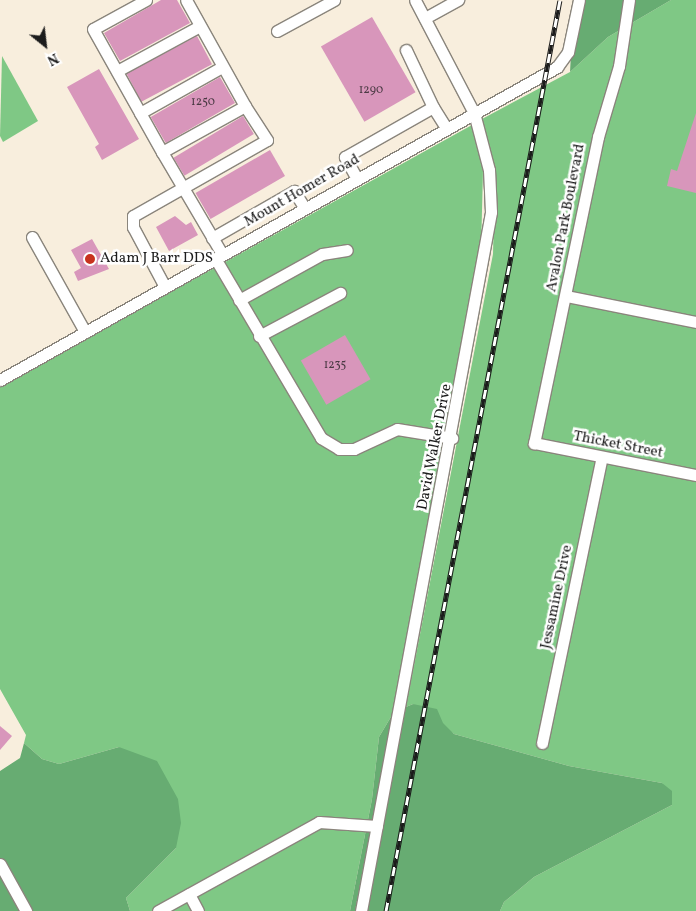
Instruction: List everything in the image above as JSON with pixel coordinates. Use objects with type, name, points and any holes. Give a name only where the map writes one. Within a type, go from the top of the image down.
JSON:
[{"type":"street","points":[[146,0],[93,28],[212,238],[218,256],[239,300],[306,418],[321,438],[339,449],[354,448],[397,429],[452,438]]},
{"type":"street","points":[[165,287],[132,220],[183,188],[267,140],[222,67],[186,0]]},
{"type":"street","points":[[277,31],[334,0]]},
{"type":"street","name":"David Walker Drive","points":[[361,911],[452,438],[491,212],[489,170],[474,113],[415,0]]},
{"type":"street","points":[[425,18],[458,0]]},
{"type":"street","name":"Mount Homer Road","points":[[0,380],[304,207],[474,113],[565,59],[579,0]]},
{"type":"street","name":"Avalon Park Boulevard","points":[[534,443],[598,137],[620,66],[629,0]]},
{"type":"street","points":[[117,71],[200,26]]},
{"type":"street","points":[[406,50],[433,107],[446,128]]},
{"type":"street","points":[[140,113],[222,67]]},
{"type":"street","points":[[162,152],[245,106]]},
{"type":"street","points":[[356,178],[345,157],[433,107]]},
{"type":"street","points":[[212,238],[294,191],[304,207]]},
{"type":"street","points":[[32,237],[85,332]]},
{"type":"street","points":[[239,300],[322,254],[347,250]]},
{"type":"street","points":[[259,336],[340,293]]},
{"type":"street","points":[[566,296],[696,322]]},
{"type":"street","name":"Thicket Street","points":[[534,443],[602,458],[696,475]]},
{"type":"street","name":"Jessamine Drive","points":[[542,743],[602,458]]},
{"type":"street","points":[[158,911],[319,822],[377,826]]},
{"type":"street","points":[[0,864],[26,911]]},
{"type":"street","points":[[189,894],[198,911]]},
{"type":"green space","points":[[574,0],[671,0],[608,37],[570,72]]},
{"type":"green space","points":[[671,0],[696,0],[696,911],[500,911],[504,902],[534,877],[672,805],[662,783],[569,766],[454,734],[413,704],[406,707],[493,254],[495,170],[482,119],[570,72],[608,37]]},
{"type":"green space","points":[[2,56],[38,121],[3,142],[0,136]]},
{"type":"green space","points":[[472,125],[483,171],[481,250],[392,715],[379,737],[372,799],[350,911],[130,911],[126,898],[176,848],[119,747],[59,764],[42,759],[24,743],[26,735],[0,689],[0,387]]},
{"type":"green space","points":[[413,704],[437,709],[443,723],[454,734],[569,766],[662,783],[672,791],[672,805],[534,877],[504,902],[500,911],[367,911],[406,707]]},
{"type":"green space","points":[[392,715],[355,911],[350,911],[372,799],[379,737]]},
{"type":"green space","points":[[24,743],[42,759],[59,764],[119,747],[157,761],[178,799],[181,823],[176,848],[126,898],[130,911],[0,911],[0,771],[20,758]]},
{"type":"building","points":[[161,0],[177,0],[190,23],[120,61],[104,33]]},
{"type":"building","points":[[372,17],[416,92],[364,122],[321,46]]},
{"type":"building","points":[[197,36],[212,64],[141,102],[126,74]]},
{"type":"building","points":[[99,69],[139,139],[102,160],[95,147],[99,144],[67,87]]},
{"type":"building","points":[[220,77],[235,103],[166,143],[151,117]]},
{"type":"building","points":[[696,113],[696,193],[667,186],[671,169],[677,171]]},
{"type":"building","points":[[243,116],[254,134],[184,176],[174,158]]},
{"type":"building","points":[[270,150],[285,176],[211,219],[196,193]]},
{"type":"building","points":[[175,216],[186,225],[191,222],[198,235],[169,251],[156,227]]},
{"type":"building","name":"Adam J Barr DDS","points":[[92,239],[109,269],[78,281],[74,272],[81,268],[71,250]]},
{"type":"building","points":[[345,335],[370,379],[326,405],[301,360]]},
{"type":"building","points":[[0,726],[12,736],[0,750]]},
{"type":"railway","points":[[386,911],[560,0]]},
{"type":"place","name":"Adam J Barr DDS","points":[[90,259]]}]
